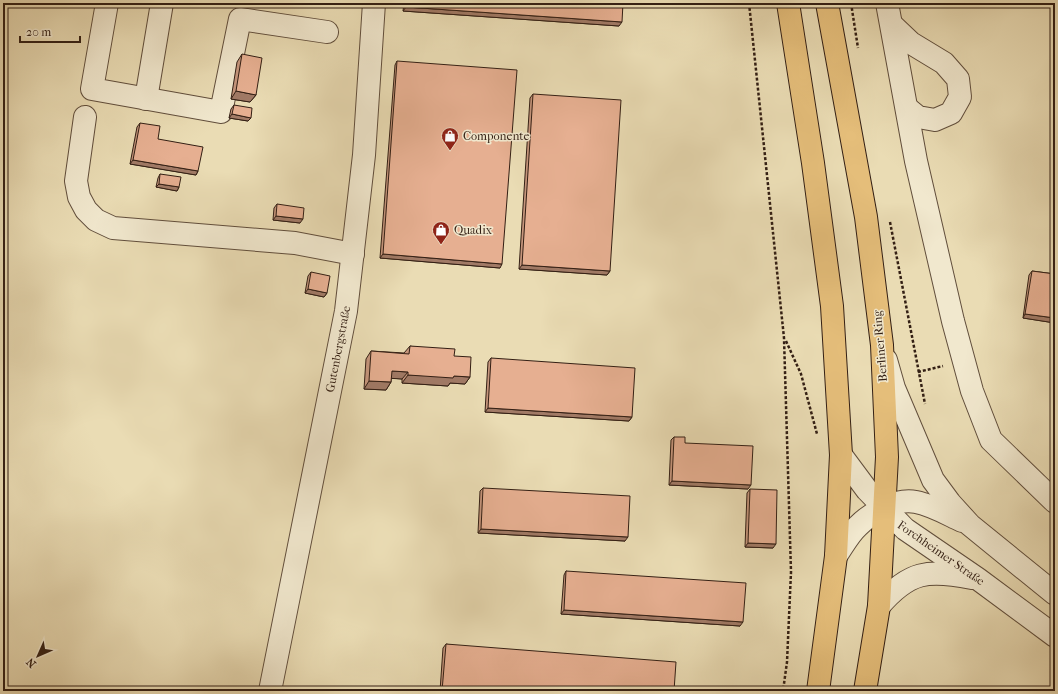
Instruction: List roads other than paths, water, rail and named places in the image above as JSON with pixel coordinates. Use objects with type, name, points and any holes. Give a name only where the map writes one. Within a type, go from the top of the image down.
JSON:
[{"type":"main road","points":[[788,3],[813,163],[832,306],[841,455],[836,556],[818,691]]},
{"type":"main road","name":"Berliner Ring","points":[[827,3],[866,217],[882,345],[887,457],[879,606],[865,691]]},
{"type":"street","points":[[107,3],[92,89],[222,112],[240,19],[327,32]]},
{"type":"street","points":[[146,99],[162,3]]},
{"type":"street","name":"Gutenbergstraße","points":[[270,691],[346,311],[364,155],[374,3]]},
{"type":"street","points":[[887,3],[916,161],[963,362],[972,392],[991,440],[1055,502]]},
{"type":"street","points":[[892,26],[911,43],[944,63],[958,78],[960,97],[951,113],[935,120],[918,117],[907,108]]},
{"type":"street","points":[[85,118],[76,181],[79,197],[86,210],[96,220],[113,228],[295,243],[352,254]]},
{"type":"street","points":[[882,345],[894,388],[933,480],[950,503],[970,525],[1055,594]]},
{"type":"street","name":"Forchheimer Straße","points":[[841,455],[867,490],[905,529],[978,579],[1055,636]]},
{"type":"street","points":[[836,556],[857,526],[884,508],[904,501],[929,506],[970,525]]},
{"type":"street","points":[[879,606],[897,587],[911,578],[924,574],[943,573],[978,579]]},
{"type":"place","name":"Componente","points":[[450,151]]},
{"type":"place","name":"Quadix","points":[[441,245]]}]
